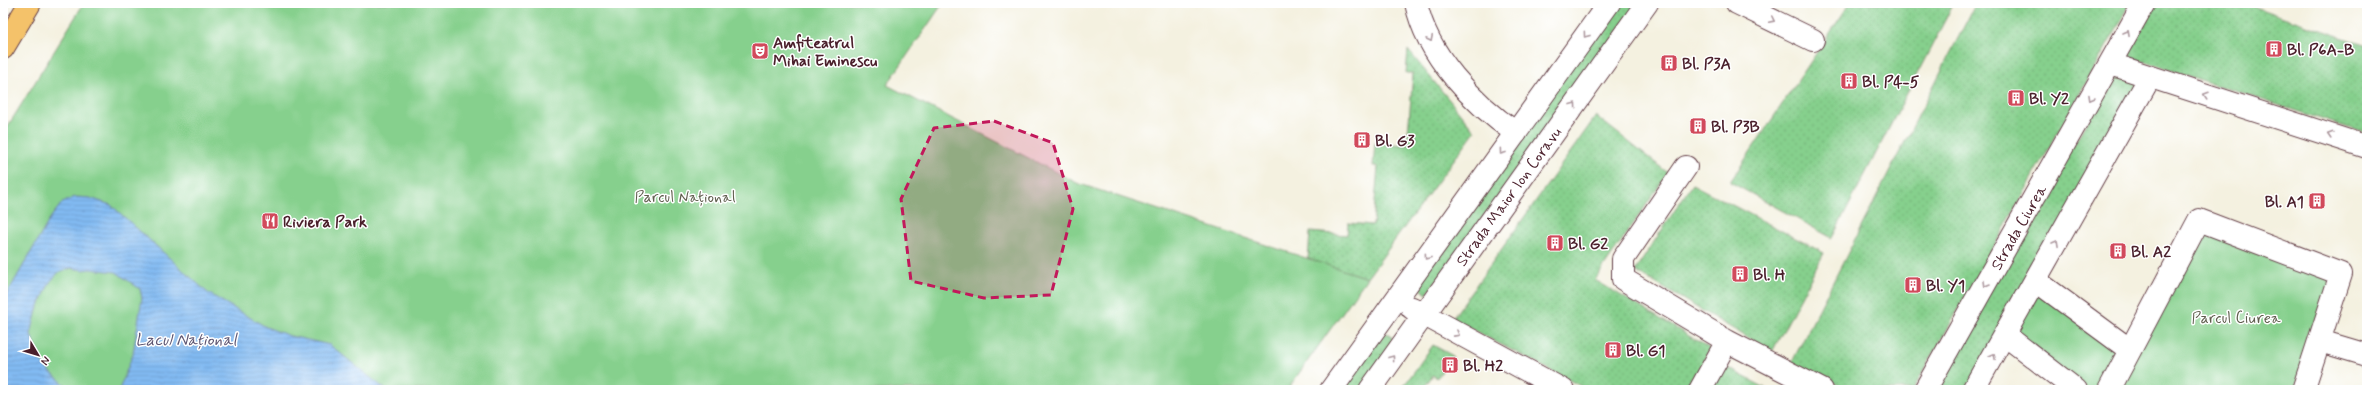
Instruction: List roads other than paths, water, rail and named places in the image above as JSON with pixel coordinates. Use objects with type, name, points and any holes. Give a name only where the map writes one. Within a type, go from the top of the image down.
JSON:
[{"type":"main road","points":[[3,48],[30,3]]},
{"type":"street","points":[[1416,3],[1421,20],[1433,45],[1449,69],[1467,92],[1487,112],[1516,133]]},
{"type":"street","name":"Strada Maior Ion Coravu","points":[[1331,390],[1609,3]]},
{"type":"street","name":"Strada Maior Ion Coravu","points":[[1370,390],[1647,3]]},
{"type":"street","points":[[1737,3],[1813,40]]},
{"type":"street","name":"Strada Ciurea","points":[[1925,390],[2111,64],[2144,3]]},
{"type":"street","points":[[2111,64],[2367,146]]},
{"type":"street","points":[[1974,390],[2150,77]]},
{"type":"street","points":[[1686,167],[1623,259],[1624,279],[1727,341],[1822,390]]},
{"type":"street","points":[[2109,390],[2200,220],[2342,274],[2303,390]]},
{"type":"street","points":[[2035,280],[2130,350]]},
{"type":"street","points":[[1398,298],[1423,316],[1563,390]]},
{"type":"street","points":[[2005,335],[2076,390]]},
{"type":"street","points":[[2320,340],[2367,355]]},
{"type":"street","points":[[1700,390],[1727,341]]},
{"type":"water","name":"Lacul Național","points":[[75,197],[90,198],[111,205],[208,293],[266,327],[290,336],[330,345],[386,390],[119,390],[133,354],[142,298],[140,289],[116,272],[71,268],[59,272],[50,282],[37,310],[31,334],[38,358],[47,369],[71,390],[3,390],[3,301],[51,217],[62,203]]},
{"type":"place","name":"Bl. P6A-B","points":[[2274,49]]},
{"type":"place","name":"Amfiteatrul Mihai Eminescu","points":[[760,51]]},
{"type":"place","name":"Bl. P3A","points":[[1669,63]]},
{"type":"place","name":"Bl. P4-5","points":[[1849,81]]},
{"type":"place","name":"Bl. Y2","points":[[2016,98]]},
{"type":"place","name":"Bl. P3B","points":[[1698,126]]},
{"type":"place","name":"Bl. G3","points":[[1362,140]]},
{"type":"place","name":"Bl. A1","points":[[2317,201]]},
{"type":"place","name":"Riviera Park","points":[[270,221]]},
{"type":"place","name":"Bl. G2","points":[[1555,243]]},
{"type":"place","name":"Bl. A2","points":[[2118,251]]},
{"type":"place","name":"Bl. H","points":[[1740,274]]},
{"type":"place","name":"Bl. Y1","points":[[1913,285]]},
{"type":"place","name":"Bl. G1","points":[[1613,350]]},
{"type":"place","name":"Bl. H2","points":[[1450,365]]},
{"type":"park label","name":"Parcul Național","points":[[685,196]]},
{"type":"park label","name":"Parcul Ciurea","points":[[2236,317]]}]
